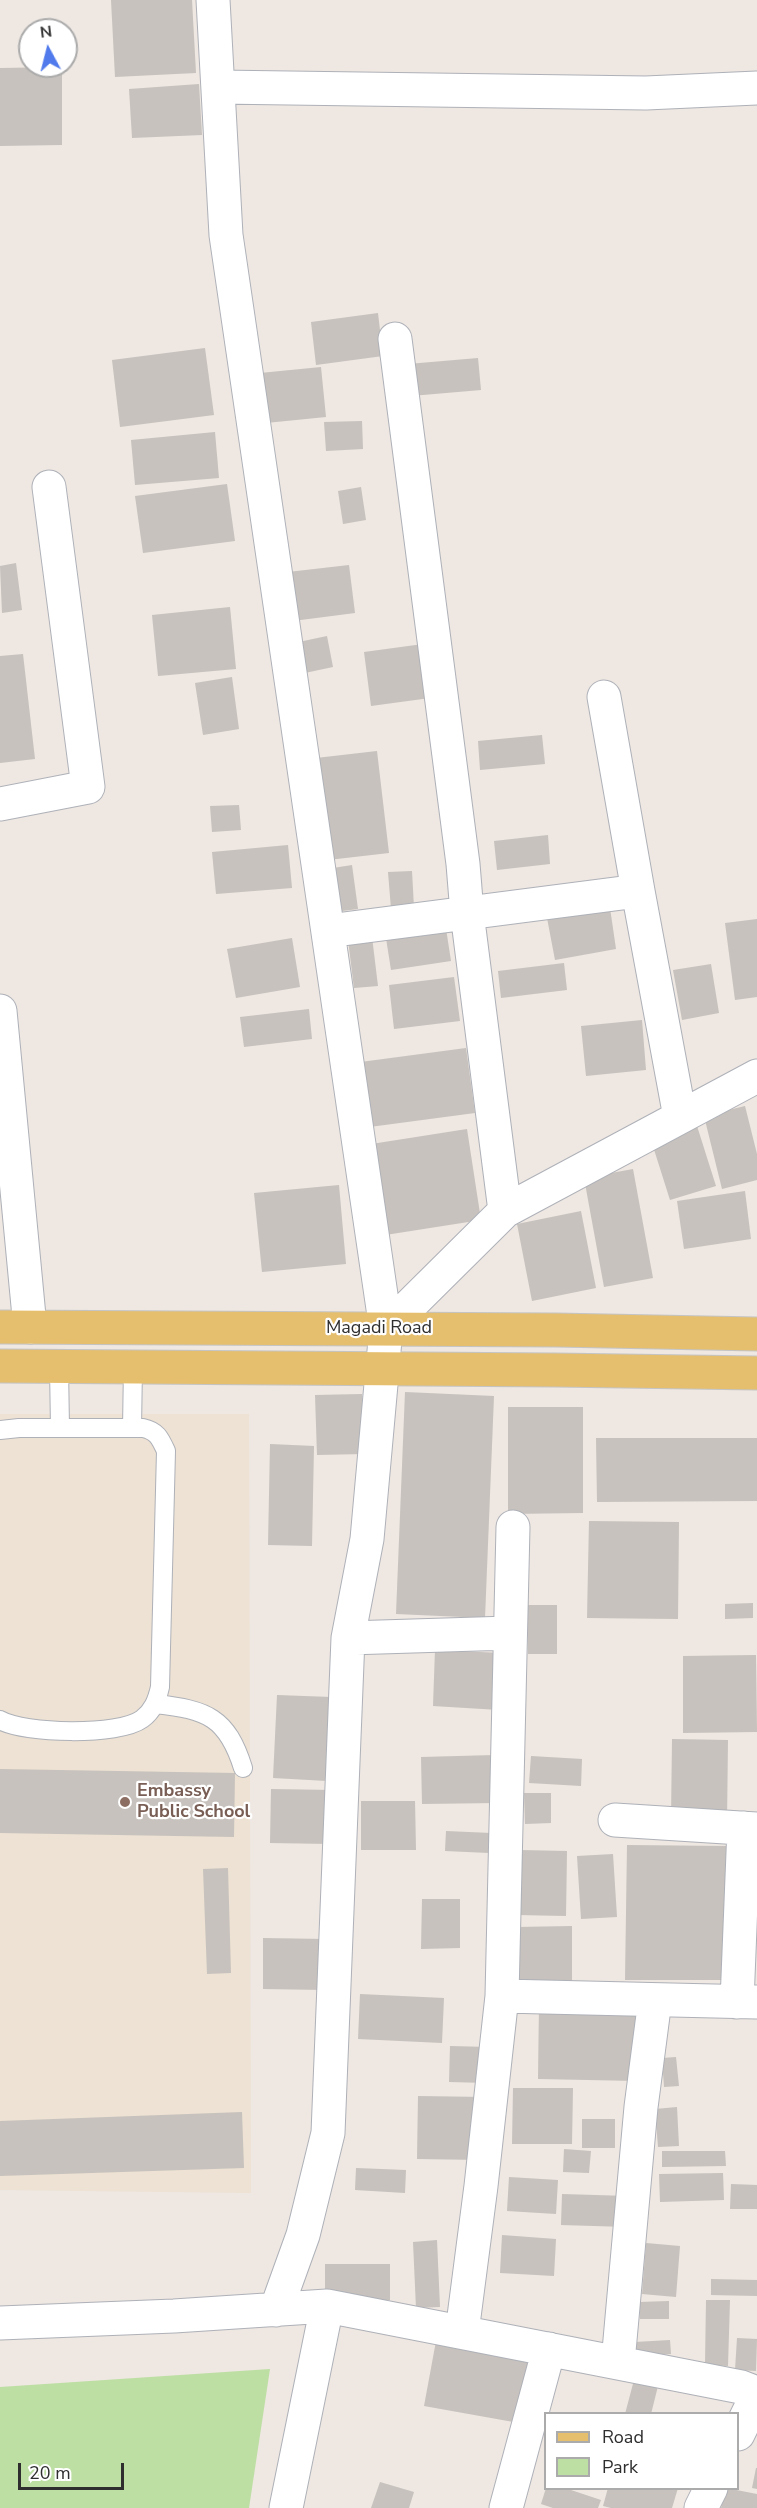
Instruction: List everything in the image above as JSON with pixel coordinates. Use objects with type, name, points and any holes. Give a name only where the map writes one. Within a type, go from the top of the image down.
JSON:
[{"type":"main road","name":"Magadi Road","points":[[15,1327],[757,1334]]},
{"type":"main road","points":[[0,1366],[757,1373]]},
{"type":"street","points":[[213,0],[226,236],[386,1329],[368,1539],[348,1638],[328,2133],[303,2235],[276,2310]]},
{"type":"street","points":[[218,87],[646,93],[757,88]]},
{"type":"street","points":[[395,339],[505,1211]]},
{"type":"street","points":[[0,804],[87,787],[50,487]]},
{"type":"street","points":[[604,697],[680,1117]]},
{"type":"street","points":[[328,932],[639,891]]},
{"type":"street","points":[[0,1011],[15,1327]]},
{"type":"street","points":[[386,1329],[505,1211],[757,1076]]},
{"type":"street","points":[[462,2332],[502,1996],[513,1527]]},
{"type":"street","points":[[348,1638],[510,1633]]},
{"type":"street","points":[[502,1996],[747,2002],[751,1829],[615,1820]]},
{"type":"street","points":[[618,2362],[641,2107],[655,2000]]},
{"type":"street","points":[[286,2508],[327,2306]]},
{"type":"street","points":[[0,2323],[327,2306],[741,2387],[757,2394],[739,2432]]},
{"type":"street","points":[[506,2508],[549,2349]]},
{"type":"street","points":[[701,2508],[710,2490]]},
{"type":"lane","points":[[59,1367],[60,1428]]},
{"type":"lane","points":[[132,1428],[133,1367]]},
{"type":"lane","points":[[0,1430],[60,1428],[154,1430],[165,1451],[160,1688],[156,1704],[141,1720],[111,1730],[62,1732],[0,1720]]},
{"type":"lane","points":[[156,1704],[189,1708],[221,1724],[235,1744],[243,1768]]},
{"type":"shaded area","name":"Embassy Public School","points":[[0,1414],[249,1414],[251,2193],[0,2190]]},
{"type":"green space","points":[[270,2369],[249,2508],[0,2508],[0,2387]]},
{"type":"building","points":[[111,0],[192,0],[196,73],[115,77]]},
{"type":"building","points":[[0,68],[18,68],[18,78],[62,78],[62,145],[0,146]]},
{"type":"building","points":[[199,84],[202,135],[132,138],[129,89]]},
{"type":"building","points":[[378,313],[383,356],[316,365],[311,322]]},
{"type":"building","points":[[205,348],[214,415],[120,427],[112,360]]},
{"type":"building","points":[[478,358],[481,390],[411,396],[408,364]]},
{"type":"building","points":[[321,367],[326,417],[256,424],[250,374]]},
{"type":"building","points":[[362,421],[363,449],[326,451],[324,422]]},
{"type":"building","points":[[215,432],[219,478],[135,485],[131,440]]},
{"type":"building","points":[[227,484],[235,541],[143,553],[135,496]]},
{"type":"building","points":[[361,487],[366,520],[343,524],[338,491]]},
{"type":"building","points":[[16,563],[22,610],[2,613],[0,566]]},
{"type":"building","points":[[349,565],[355,613],[293,621],[288,572]]},
{"type":"building","points":[[230,607],[236,669],[158,676],[152,615]]},
{"type":"building","points":[[327,636],[333,667],[300,674],[294,643]]},
{"type":"building","points":[[423,644],[430,698],[371,706],[364,652]]},
{"type":"building","points":[[23,654],[35,759],[0,763],[0,656]]},
{"type":"building","points":[[232,677],[239,729],[203,735],[195,683]]},
{"type":"building","points":[[542,735],[545,764],[480,770],[478,741]]},
{"type":"building","points":[[377,751],[389,853],[328,860],[316,758]]},
{"type":"building","points":[[239,805],[241,830],[212,832],[210,806]]},
{"type":"building","points":[[548,835],[550,864],[497,870],[494,841]]},
{"type":"building","points":[[288,845],[292,888],[216,894],[212,852]]},
{"type":"building","points":[[352,865],[358,909],[326,913],[320,870]]},
{"type":"building","points":[[412,871],[414,908],[391,909],[388,872]]},
{"type":"building","points":[[610,908],[616,949],[555,960],[547,918]]},
{"type":"building","points":[[757,919],[757,997],[735,1000],[725,923]]},
{"type":"building","points":[[445,922],[451,961],[391,970],[385,932]]},
{"type":"building","points":[[372,937],[378,986],[354,988],[348,940]]},
{"type":"building","points":[[292,938],[300,987],[236,998],[227,949]]},
{"type":"building","points":[[564,963],[567,990],[501,998],[498,971]]},
{"type":"building","points":[[711,964],[719,1013],[682,1020],[673,970]]},
{"type":"building","points":[[454,977],[460,1021],[394,1029],[389,985]]},
{"type":"building","points":[[309,1009],[312,1039],[244,1047],[240,1017]]},
{"type":"building","points":[[642,1020],[646,1070],[586,1076],[581,1026]]},
{"type":"building","points":[[466,1048],[475,1113],[362,1128],[353,1063]]},
{"type":"building","points":[[745,1106],[757,1154],[757,1180],[722,1189],[704,1116]]},
{"type":"building","points":[[697,1126],[716,1186],[670,1200],[651,1140]]},
{"type":"building","points":[[467,1129],[481,1220],[379,1236],[365,1145]]},
{"type":"building","points":[[633,1169],[653,1278],[604,1287],[584,1178]]},
{"type":"building","points":[[339,1185],[346,1264],[262,1272],[254,1193]]},
{"type":"building","points":[[745,1191],[751,1239],[684,1249],[677,1201]]},
{"type":"building","points":[[581,1211],[596,1288],[532,1301],[517,1224]]},
{"type":"building","points":[[405,1392],[494,1396],[485,1618],[396,1614]]},
{"type":"building","points":[[362,1394],[364,1454],[317,1455],[315,1395]]},
{"type":"building","points":[[508,1407],[583,1407],[583,1513],[508,1514]]},
{"type":"building","points":[[596,1438],[757,1438],[757,1501],[597,1502]]},
{"type":"building","points":[[270,1444],[314,1446],[312,1546],[268,1545]]},
{"type":"building","points":[[589,1521],[679,1522],[678,1619],[587,1618]]},
{"type":"building","points":[[753,1603],[753,1618],[725,1619],[725,1604]]},
{"type":"building","points":[[528,1605],[557,1605],[557,1654],[528,1654]]},
{"type":"building","points":[[435,1650],[502,1653],[499,1710],[433,1706]]},
{"type":"building","points":[[756,1655],[757,1732],[683,1733],[683,1656]]},
{"type":"building","points":[[277,1695],[331,1697],[327,1781],[273,1778]]},
{"type":"building","points":[[672,1739],[728,1740],[727,1821],[671,1820]]},
{"type":"building","points":[[495,1755],[496,1803],[422,1804],[421,1757]]},
{"type":"building","points":[[531,1756],[582,1759],[581,1786],[529,1783]]},
{"type":"building","points":[[0,1769],[235,1773],[234,1837],[0,1833]]},
{"type":"building","points":[[271,1789],[332,1790],[331,1844],[270,1843]]},
{"type":"building","points":[[524,1793],[551,1793],[551,1823],[525,1824]]},
{"type":"building","points":[[361,1801],[415,1801],[416,1850],[361,1850]]},
{"type":"building","points":[[446,1831],[491,1833],[489,1853],[445,1851]]},
{"type":"building","points":[[627,1845],[726,1846],[725,1980],[625,1980]]},
{"type":"building","points":[[519,1850],[567,1851],[566,1916],[518,1915]]},
{"type":"building","points":[[613,1854],[617,1917],[581,1919],[577,1856]]},
{"type":"building","points":[[228,1868],[231,1973],[207,1974],[203,1869]]},
{"type":"building","points":[[422,1899],[460,1899],[460,1948],[421,1949]]},
{"type":"building","points":[[572,1926],[572,1983],[517,1983],[517,1927]]},
{"type":"building","points":[[263,1938],[326,1939],[325,1990],[263,1989]]},
{"type":"building","points":[[360,1994],[444,1998],[442,2043],[358,2039]]},
{"type":"building","points":[[539,2004],[639,2006],[637,2081],[538,2079]]},
{"type":"building","points":[[450,2046],[488,2047],[487,2083],[449,2082]]},
{"type":"building","points":[[676,2057],[679,2086],[664,2087],[662,2058]]},
{"type":"building","points":[[513,2088],[573,2088],[572,2144],[512,2144]]},
{"type":"building","points":[[418,2096],[484,2097],[482,2160],[417,2159]]},
{"type":"building","points":[[677,2107],[679,2146],[658,2147],[655,2109]]},
{"type":"building","points":[[242,2112],[244,2168],[0,2176],[0,2121]]},
{"type":"building","points":[[582,2119],[615,2119],[615,2148],[582,2148]]},
{"type":"building","points":[[564,2149],[591,2151],[589,2173],[563,2172]]},
{"type":"building","points":[[662,2151],[725,2151],[726,2166],[662,2167]]},
{"type":"building","points":[[356,2168],[406,2170],[405,2193],[355,2190]]},
{"type":"building","points":[[723,2173],[724,2200],[660,2202],[659,2174]]},
{"type":"building","points":[[509,2177],[558,2180],[556,2214],[507,2211]]},
{"type":"building","points":[[731,2184],[757,2185],[757,2209],[730,2209]]},
{"type":"building","points":[[562,2194],[628,2196],[627,2227],[561,2225]]},
{"type":"building","points":[[502,2235],[556,2239],[554,2276],[500,2273]]},
{"type":"building","points":[[437,2240],[440,2307],[416,2308],[413,2242]]},
{"type":"building","points":[[646,2243],[680,2246],[676,2297],[642,2294]]},
{"type":"building","points":[[325,2264],[390,2264],[390,2300],[325,2300]]},
{"type":"building","points":[[711,2279],[757,2280],[757,2296],[711,2295]]},
{"type":"building","points":[[706,2300],[730,2300],[728,2366],[705,2365]]},
{"type":"building","points":[[669,2301],[669,2319],[640,2319],[639,2302]]},
{"type":"building","points":[[737,2338],[757,2339],[756,2371],[735,2370]]},
{"type":"building","points":[[670,2340],[671,2354],[636,2357],[635,2342]]},
{"type":"building","points":[[436,2341],[530,2358],[519,2423],[424,2406]]},
{"type":"building","points":[[634,2380],[658,2386],[652,2412],[626,2412]]},
{"type":"building","points":[[757,2468],[757,2489],[752,2488]]},
{"type":"building","points":[[380,2482],[414,2492],[409,2508],[371,2508]]},
{"type":"building","points":[[545,2490],[571,2490],[601,2500],[598,2508],[553,2508],[541,2504]]},
{"type":"building","points":[[607,2490],[677,2490],[672,2508],[603,2506]]},
{"type":"building","points":[[726,2490],[757,2494],[757,2508],[721,2508]]},
{"type":"place","name":"Embassy Public School","points":[[125,1802]]}]
